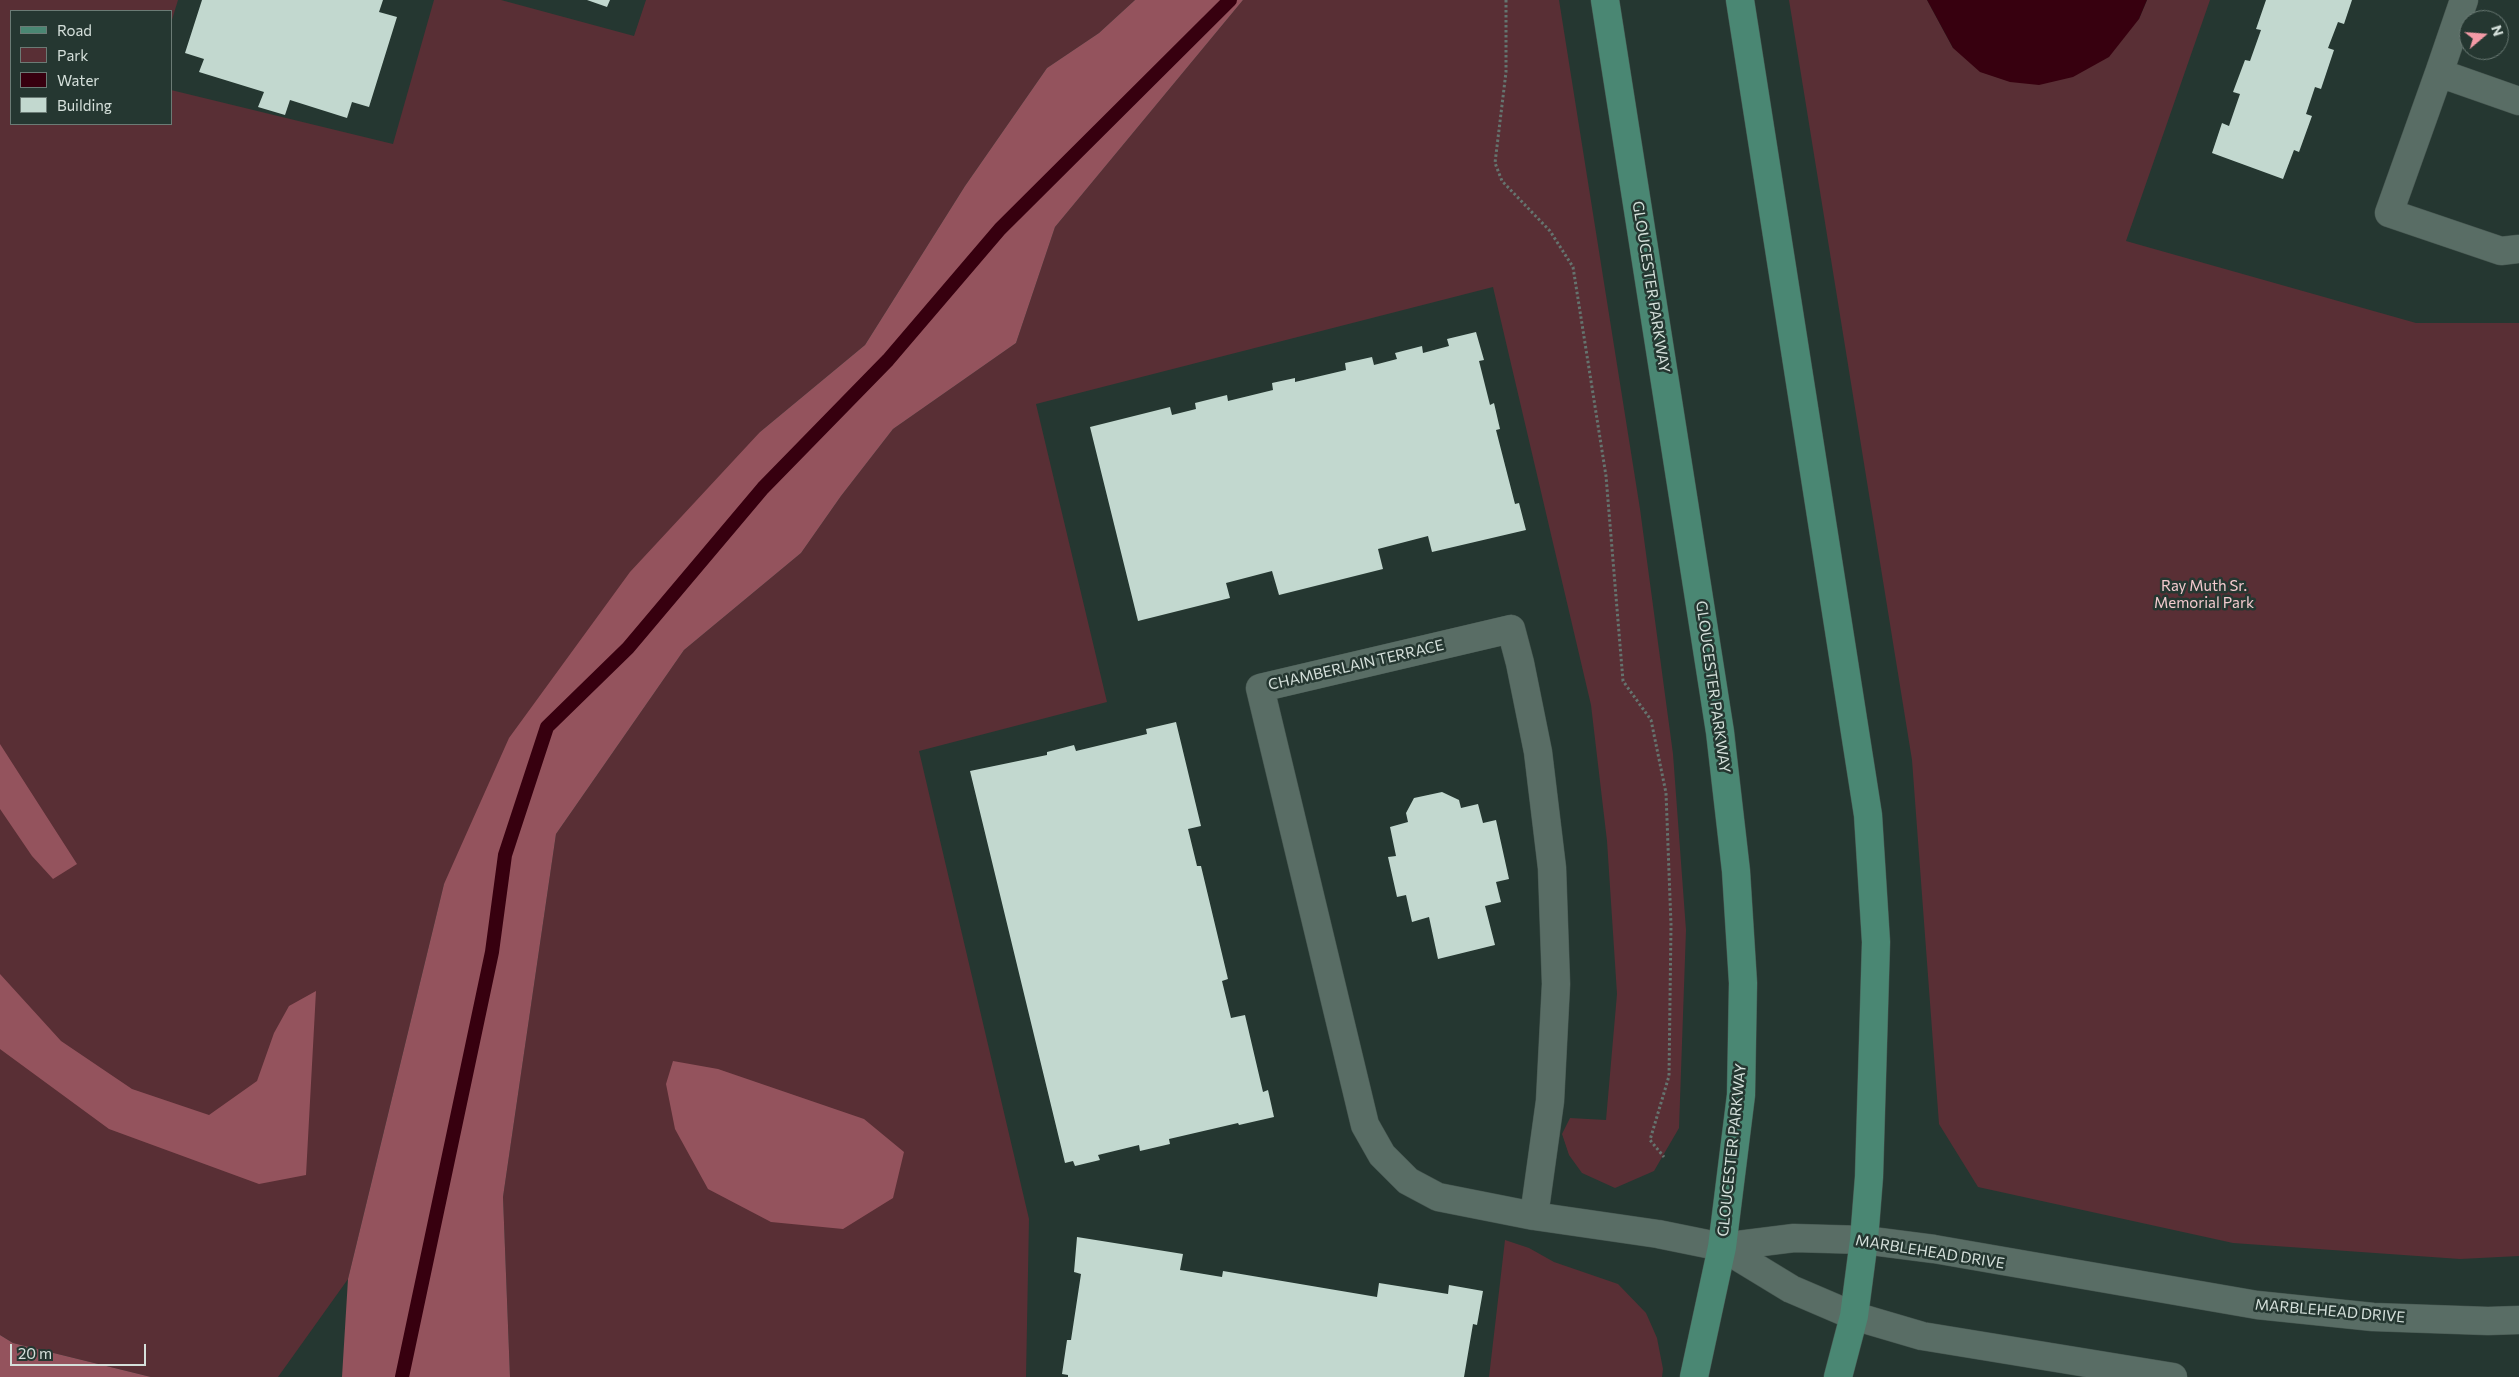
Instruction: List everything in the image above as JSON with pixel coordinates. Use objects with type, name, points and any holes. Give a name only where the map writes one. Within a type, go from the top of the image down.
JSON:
[{"type":"main road","name":"GLOUCESTER PARKWAY","points":[[1605,0],[1717,712],[1736,871],[1743,983],[1741,1095],[1722,1247],[1694,1377]]},
{"type":"main road","points":[[1740,0],[1868,815],[1876,942],[1873,1081],[1864,1240],[1854,1316],[1838,1377]]},
{"type":"street","points":[[2464,0],[2389,213],[2501,250],[2519,249]]},
{"type":"street","points":[[2439,73],[2519,101]]},
{"type":"street","name":"CHAMBERLAIN TERRACE","points":[[1534,1216],[1550,1100],[1556,984],[1552,878],[1538,752],[1511,628],[1260,688],[1365,1125],[1382,1155],[1408,1181],[1438,1197],[1534,1216],[1658,1234],[1722,1247]]},
{"type":"street","name":"MARBLEHEAD DRIVE","points":[[1722,1247],[1794,1238],[1864,1240],[1934,1250],[2257,1305],[2373,1317],[2488,1321],[2519,1320]]},
{"type":"street","points":[[1722,1247],[1791,1289],[1854,1316],[1922,1336],[2173,1377]]},
{"type":"path","points":[[1506,0],[1506,72],[1495,163],[1502,181],[1550,231],[1573,268],[1606,476],[1623,680],[1651,720],[1666,792],[1671,925],[1669,1076],[1650,1140],[1664,1157]]},
{"type":"green space","points":[[0,0],[178,0],[172,20],[172,10],[10,10],[10,125],[172,125],[172,90],[393,144],[434,0],[501,0],[634,36],[646,0],[1135,0],[1099,33],[1047,68],[965,186],[865,345],[760,432],[444,884],[348,1279],[278,1377],[151,1377],[13,1343],[0,1335]]},
{"type":"green space","points":[[1243,0],[1559,0],[1640,509],[1673,754],[1686,930],[1679,1128],[1654,1171],[1615,1188],[1582,1173],[1569,1155],[1562,1134],[1570,1118],[1606,1120],[1617,994],[1607,841],[1591,705],[1493,287],[1036,404],[1107,702],[919,751],[1029,1219],[1026,1377],[510,1377],[503,1197],[556,834],[684,650],[801,553],[841,496],[893,429],[1016,343],[1055,227]]},
{"type":"green space","name":"Ray Muth Sr. Memorial Park","points":[[1789,0],[1927,0],[1953,48],[2139,19],[2147,0],[2210,0],[2126,241],[2416,323],[2519,323],[2519,1256],[2460,1259],[2233,1243],[1978,1187],[1939,1124],[1912,760]]},
{"type":"green space","points":[[1505,1240],[1529,1248],[1554,1262],[1618,1284],[1646,1313],[1657,1338],[1663,1369],[1662,1377],[1489,1377]]},
{"type":"shaded area","points":[[1135,0],[1243,0],[1055,227],[1016,343],[893,429],[841,496],[801,553],[684,650],[556,834],[503,1197],[510,1377],[342,1377],[348,1279],[444,884],[509,738],[630,572],[760,432],[865,345],[965,186],[1047,68],[1099,33]]},
{"type":"shaded area","points":[[0,744],[77,864],[53,879],[32,856],[0,809]]},
{"type":"shaded area","points":[[0,974],[61,1041],[132,1089],[209,1115],[257,1081],[274,1033],[289,1006],[316,991],[306,1175],[259,1184],[109,1129],[0,1049]]},
{"type":"shaded area","points":[[673,1061],[718,1069],[864,1119],[904,1152],[893,1198],[843,1229],[771,1222],[708,1189],[675,1129],[666,1084]]},
{"type":"shaded area","points":[[0,1335],[13,1343],[151,1377],[0,1377]]},
{"type":"water","points":[[1927,0],[2147,0],[2139,19],[2109,57],[2073,77],[2039,85],[2010,82],[1980,72],[1953,48]]},
{"type":"building","points":[[202,0],[383,0],[379,12],[397,17],[369,107],[352,102],[347,118],[290,100],[285,115],[258,107],[264,92],[199,72],[204,59],[185,53]]},
{"type":"building","points":[[587,0],[610,0],[607,7]]},
{"type":"building","points":[[2266,0],[2352,0],[2344,24],[2338,22],[2328,48],[2334,50],[2321,89],[2315,87],[2306,114],[2312,116],[2299,152],[2294,150],[2283,179],[2212,153],[2222,123],[2229,126],[2240,94],[2233,92],[2245,60],[2250,61],[2261,30],[2256,29]]},
{"type":"building","points":[[1476,332],[1484,360],[1479,361],[1490,405],[1494,403],[1500,429],[1496,430],[1515,504],[1519,503],[1526,530],[1432,552],[1428,536],[1378,549],[1383,569],[1279,595],[1272,571],[1226,583],[1230,598],[1138,621],[1090,427],[1170,407],[1172,415],[1196,409],[1195,403],[1227,395],[1228,401],[1273,390],[1272,383],[1295,378],[1295,382],[1346,370],[1345,363],[1372,357],[1374,365],[1397,359],[1395,353],[1422,346],[1423,353],[1449,346],[1447,339]]},
{"type":"building","points":[[1176,722],[1201,826],[1188,829],[1197,866],[1201,866],[1228,979],[1222,981],[1231,1018],[1245,1015],[1263,1092],[1268,1090],[1274,1117],[1239,1125],[1238,1123],[1169,1139],[1170,1144],[1140,1151],[1139,1145],[1098,1155],[1100,1160],[1075,1166],[1073,1161],[1065,1163],[970,771],[1047,755],[1047,752],[1074,745],[1076,751],[1147,734],[1146,729]]},
{"type":"building","points":[[1442,792],[1459,800],[1461,808],[1478,804],[1483,823],[1496,820],[1509,879],[1496,882],[1501,902],[1485,906],[1495,945],[1438,959],[1429,917],[1412,922],[1406,895],[1397,897],[1388,857],[1396,856],[1390,827],[1408,822],[1406,813],[1414,798]]},
{"type":"building","points":[[1077,1237],[1183,1254],[1180,1270],[1222,1277],[1223,1271],[1377,1297],[1379,1283],[1448,1294],[1449,1285],[1483,1291],[1477,1325],[1473,1324],[1464,1377],[1068,1377],[1068,1375],[1062,1374],[1067,1340],[1071,1340],[1081,1274],[1074,1272]]},
{"type":"waterway","points":[[402,1377],[492,952],[505,855],[547,727],[628,648],[763,488],[888,360],[1000,229],[1230,0]]}]
